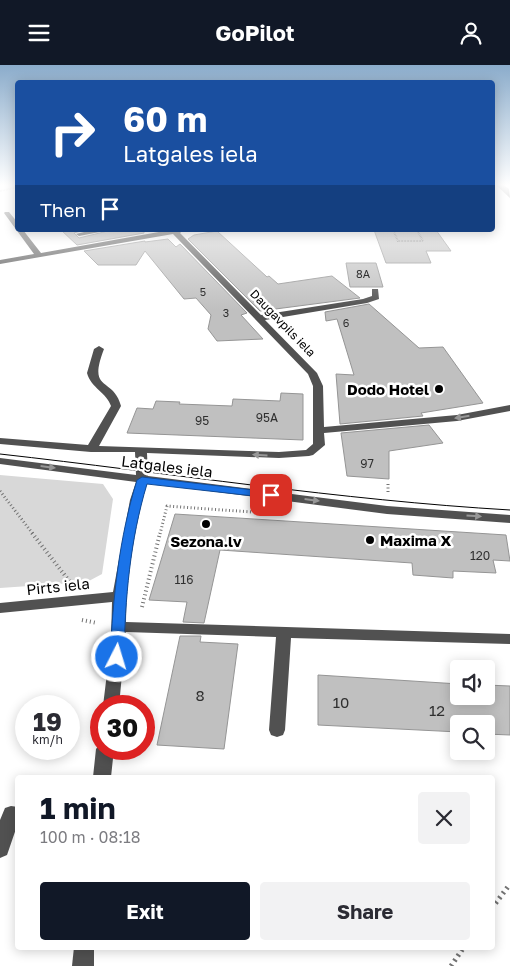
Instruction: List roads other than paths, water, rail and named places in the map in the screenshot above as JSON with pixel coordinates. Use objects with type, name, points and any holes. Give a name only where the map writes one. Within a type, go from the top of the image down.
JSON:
[{"type":"street","points":[[20,232],[39,255]]},
{"type":"street","points":[[79,234],[93,232]]},
{"type":"street","points":[[0,262],[168,232]]},
{"type":"street","name":"Daugavpils iela","points":[[175,232],[312,373],[318,386],[320,430],[319,445],[309,453]]},
{"type":"street","points":[[259,318],[364,301],[376,297],[375,291]]},
{"type":"street","points":[[91,449],[116,406],[115,401],[94,382],[91,375],[99,349]]},
{"type":"street","points":[[320,430],[338,430],[457,418],[510,408]]},
{"type":"street","name":"Latgales iela","points":[[0,441],[91,449],[141,449],[260,455],[309,453]]},
{"type":"street","points":[[107,695],[119,627],[119,597],[136,501],[142,480],[141,449]]},
{"type":"street","name":"Latgales iela","points":[[0,461],[387,510],[510,519]]},
{"type":"street","name":"Pirts iela","points":[[0,608],[119,597]]},
{"type":"street","points":[[119,627],[510,639]]},
{"type":"street","points":[[276,730],[284,633]]},
{"type":"street","points":[[101,760],[102,775]]},
{"type":"street","points":[[0,849],[10,814]]},
{"type":"street","points":[[83,966],[84,950]]},
{"type":"tram line","points":[[0,454],[318,493],[446,506],[510,510]]},
{"type":"place","name":"Dodo Hotel","points":[[439,389]]},
{"type":"place","name":"Sezona.lv","points":[[206,524]]},
{"type":"place","name":"Maxima X","points":[[370,540]]}]
